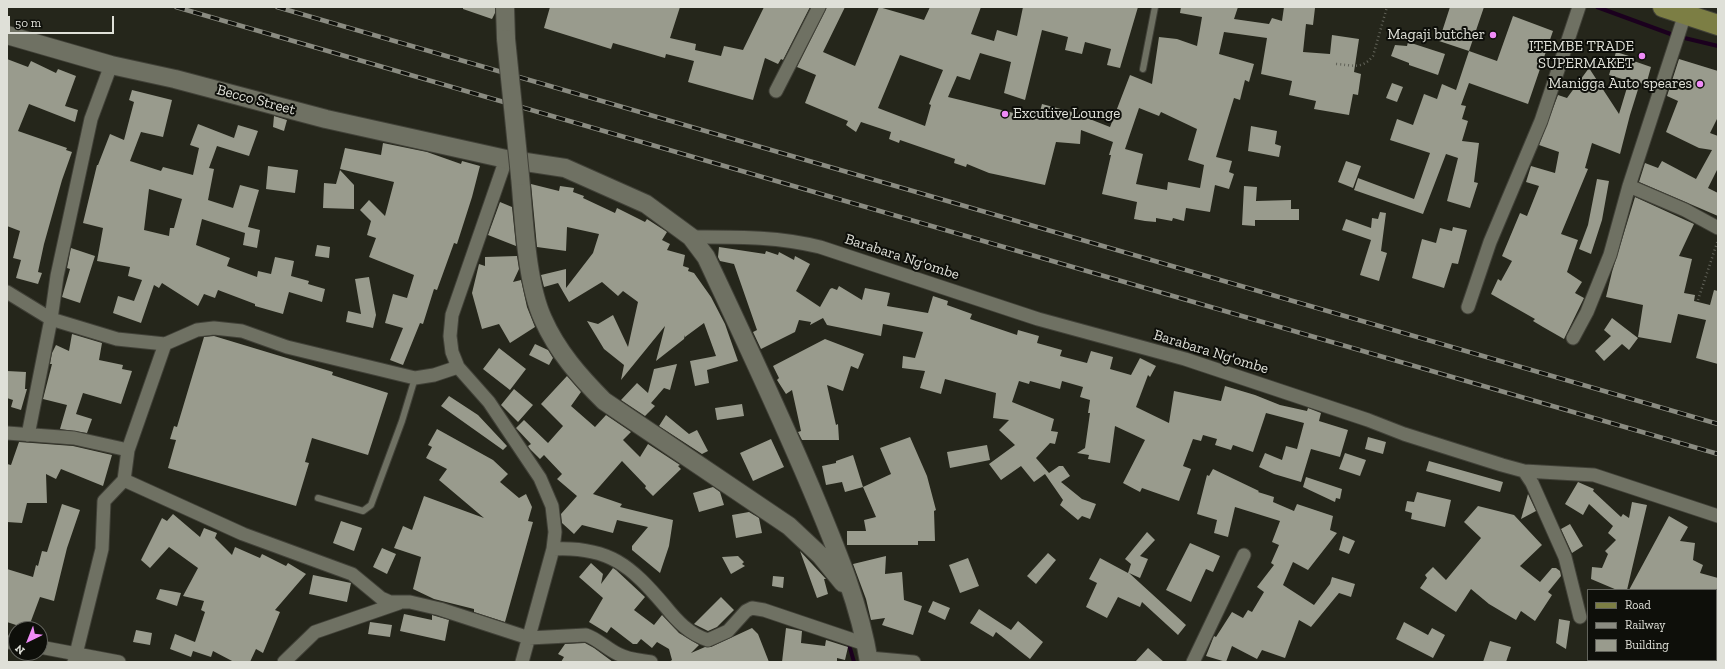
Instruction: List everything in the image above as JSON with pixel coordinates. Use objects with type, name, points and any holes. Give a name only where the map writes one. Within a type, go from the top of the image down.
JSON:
[{"type":"main road","points":[[1663,7],[1718,25]]},
{"type":"street","points":[[505,7],[506,39],[530,268],[543,319],[559,348],[579,376],[604,401],[789,526],[821,556],[852,595]]},
{"type":"street","points":[[776,91],[819,7]]},
{"type":"street","points":[[1468,307],[1490,242],[1542,121],[1579,7]]},
{"type":"street","points":[[1573,338],[1587,312],[1608,262],[1628,186],[1685,14]]},
{"type":"street","name":"Becco Street","points":[[7,35],[111,65],[175,79],[326,119],[506,159],[565,168],[646,204],[691,237],[706,257],[783,422],[834,543],[852,595],[868,655]]},
{"type":"street","points":[[28,435],[51,319],[57,276],[91,119],[111,65]]},
{"type":"street","points":[[506,159],[479,242],[452,315],[451,341],[452,352],[458,367],[489,402],[540,478],[552,506],[555,532],[553,549],[522,662]]},
{"type":"street","points":[[1628,186],[1678,207],[1718,228]]},
{"type":"street","name":"Barabara Ng'ombe","points":[[691,237],[751,237],[803,243],[1038,319],[1185,359],[1368,420],[1404,434],[1524,471],[1594,475],[1718,516]]},
{"type":"street","points":[[7,292],[51,319],[117,339],[165,344],[196,330],[214,328],[242,331],[287,347],[415,378],[434,375],[458,367]]},
{"type":"street","points":[[75,657],[102,549],[104,501],[124,480],[128,450],[165,344]]},
{"type":"street","points":[[7,433],[74,438],[128,450]]},
{"type":"street","points":[[1524,471],[1532,483],[1564,557],[1580,617]]},
{"type":"street","points":[[124,480],[242,534],[352,574],[381,598],[399,603]]},
{"type":"street","points":[[553,549],[576,548],[599,552],[614,558],[627,567],[642,581],[683,626],[700,638],[708,640],[728,631],[746,611],[752,608],[771,612],[868,655],[914,662]]},
{"type":"street","points":[[1193,662],[1244,555]]},
{"type":"street","points":[[284,662],[315,632],[399,603],[410,602],[440,609],[529,638],[586,635],[594,638],[617,654],[630,659],[651,662]]},
{"type":"street","points":[[48,649],[75,657],[119,662]]},
{"type":"lane","points":[[1143,69],[1155,7]]},
{"type":"lane","points":[[318,498],[363,511],[371,505],[402,421],[415,378]]},
{"type":"path","points":[[1336,64],[1364,66],[1368,62],[1375,50],[1387,7]]},
{"type":"path","points":[[1698,300],[1718,239]]},
{"type":"building","points":[[463,7],[495,7],[495,13],[492,19],[463,9]]},
{"type":"building","points":[[550,7],[680,7],[670,38],[696,44],[695,50],[721,56],[724,46],[743,50],[764,7],[810,7],[783,60],[781,59],[778,64],[765,58],[753,100],[688,82],[694,61],[666,54],[665,58],[613,43],[611,49],[544,28]]},
{"type":"building","points":[[827,7],[845,7],[823,52],[855,66],[879,7],[924,20],[930,7],[981,7],[971,34],[994,41],[997,30],[1017,36],[1023,7],[1138,7],[1120,68],[1107,65],[1111,49],[1085,42],[1082,54],[1065,50],[1068,37],[1042,30],[1025,100],[1004,93],[1011,62],[980,53],[970,80],[957,76],[948,97],[1038,119],[1042,104],[1083,115],[1082,116],[1110,127],[1130,75],[1152,84],[1159,37],[1177,39],[1197,46],[1202,17],[1180,13],[1181,7],[1238,7],[1234,19],[1269,24],[1272,18],[1282,21],[1284,7],[1315,8],[1313,25],[1306,24],[1303,52],[1330,54],[1332,35],[1359,39],[1354,72],[1361,74],[1358,95],[1353,94],[1349,115],[1314,109],[1316,101],[1289,95],[1292,81],[1261,74],[1267,38],[1224,32],[1219,54],[1254,64],[1249,82],[1245,80],[1240,100],[1234,98],[1216,157],[1232,161],[1229,172],[1234,174],[1229,189],[1215,185],[1210,212],[1186,208],[1184,221],[1173,218],[1172,221],[1156,218],[1156,222],[1134,219],[1137,202],[1102,194],[1111,155],[1109,155],[1113,142],[1081,130],[1080,144],[1056,142],[1045,185],[989,173],[967,164],[966,167],[954,163],[955,159],[900,140],[899,143],[889,139],[891,132],[861,122],[856,132],[846,125],[848,121],[805,103],[816,75],[797,67]],"holes":[[[900,55],[943,70],[929,104],[931,105],[925,126],[878,108]],[[1139,108],[1159,116],[1161,112],[1197,129],[1188,160],[1204,165],[1200,188],[1168,182],[1167,190],[1136,184],[1143,154],[1125,149]]]},
{"type":"building","points":[[1450,7],[1484,7],[1469,51],[1439,41]]},
{"type":"building","points":[[1513,16],[1553,31],[1528,104],[1469,83],[1461,105],[1466,106],[1462,119],[1468,121],[1462,141],[1479,143],[1474,182],[1478,183],[1470,208],[1447,201],[1458,158],[1446,154],[1423,214],[1354,190],[1358,178],[1414,199],[1430,153],[1390,140],[1397,119],[1413,125],[1424,94],[1437,99],[1442,84],[1456,90],[1469,51],[1497,61]]},
{"type":"building","points":[[1408,42],[1445,54],[1438,75],[1409,65],[1409,63],[1391,56],[1395,45],[1407,46]]},
{"type":"building","points":[[1616,52],[1629,56],[1628,59],[1651,67],[1646,85],[1640,83],[1620,154],[1592,143],[1585,168],[1588,169],[1561,234],[1578,240],[1567,272],[1582,282],[1575,293],[1584,298],[1564,339],[1533,321],[1535,319],[1491,294],[1498,279],[1501,281],[1512,261],[1502,256],[1520,213],[1527,216],[1539,186],[1526,182],[1531,166],[1555,173],[1559,152],[1539,145],[1558,95],[1567,98],[1589,68],[1619,114],[1629,81],[1609,75]]},
{"type":"building","points":[[7,59],[28,67],[31,61],[56,73],[58,69],[76,76],[65,106],[78,110],[75,122],[29,104],[18,131],[67,148],[66,150],[72,152],[62,180],[44,244],[38,272],[42,273],[38,284],[16,278],[21,260],[13,258],[20,231],[7,226]]},
{"type":"building","points":[[1679,59],[1718,71],[1718,117],[1710,133],[1718,136],[1718,168],[1708,188],[1718,193],[1718,216],[1639,182],[1645,163],[1658,168],[1662,161],[1696,179],[1712,150],[1699,148],[1666,132],[1678,101],[1667,96]]},
{"type":"building","points":[[1392,83],[1403,87],[1397,102],[1386,98]]},
{"type":"building","points":[[132,90],[172,100],[163,137],[141,132],[130,161],[161,171],[163,167],[193,175],[199,148],[190,145],[198,124],[234,138],[238,125],[258,131],[249,156],[217,146],[209,168],[214,169],[208,200],[233,208],[240,185],[259,190],[248,227],[260,230],[257,248],[243,245],[245,233],[202,219],[196,245],[230,258],[227,266],[257,277],[258,271],[271,274],[275,257],[294,261],[291,276],[309,281],[308,284],[325,289],[322,302],[289,292],[283,314],[255,306],[255,304],[218,290],[215,298],[204,294],[198,306],[162,283],[159,288],[154,285],[141,323],[113,313],[118,296],[134,301],[142,280],[128,276],[130,267],[97,261],[103,228],[83,223],[97,165],[110,134],[124,140],[134,102],[129,100]],"holes":[[[149,189],[182,199],[174,228],[170,228],[169,236],[144,230]]]},
{"type":"building","points":[[274,116],[287,120],[284,131],[273,127]]},
{"type":"building","points":[[1251,126],[1277,131],[1275,144],[1281,146],[1279,157],[1248,151]]},
{"type":"building","points":[[383,143],[427,152],[461,164],[462,161],[480,166],[457,244],[454,243],[437,290],[434,289],[423,324],[420,323],[403,365],[390,360],[403,328],[385,323],[393,294],[407,298],[414,275],[369,257],[376,238],[367,235],[371,221],[360,210],[369,200],[385,216],[394,182],[340,169],[345,148],[381,155]]},
{"type":"building","points":[[1346,161],[1361,166],[1353,188],[1338,182]]},
{"type":"building","points":[[268,166],[298,170],[295,193],[266,189]]},
{"type":"building","points":[[340,170],[354,185],[354,209],[323,208],[324,183],[336,184]]},
{"type":"building","points":[[1597,179],[1609,181],[1602,220],[1591,254],[1579,249],[1588,225]]},
{"type":"building","points":[[531,184],[559,191],[560,186],[574,188],[573,192],[584,196],[583,198],[615,213],[617,208],[645,222],[647,219],[667,232],[662,240],[670,244],[667,250],[685,255],[683,266],[689,268],[688,271],[694,273],[711,297],[725,324],[738,361],[707,370],[709,383],[695,386],[690,361],[716,356],[704,323],[685,337],[685,335],[684,339],[656,361],[665,326],[621,380],[624,365],[604,349],[587,321],[598,324],[613,315],[628,347],[638,302],[623,291],[618,296],[602,282],[569,302],[558,283],[544,287],[541,275],[566,269],[566,288],[593,253],[599,234],[567,227],[566,251],[537,247]]},
{"type":"building","points":[[1244,186],[1257,187],[1256,201],[1291,200],[1291,209],[1299,209],[1299,220],[1255,220],[1255,226],[1242,225]]},
{"type":"building","points":[[1635,197],[1694,224],[1679,256],[1692,259],[1684,293],[1695,295],[1694,301],[1710,305],[1714,290],[1718,291],[1718,364],[1696,358],[1706,320],[1678,314],[1671,343],[1638,337],[1643,305],[1606,297],[1612,272]]},
{"type":"building","points":[[500,202],[512,207],[516,246],[488,235]]},
{"type":"building","points":[[1380,212],[1386,213],[1381,251],[1387,253],[1379,281],[1360,275],[1371,240],[1342,230],[1346,219],[1371,228],[1372,218],[1378,219]]},
{"type":"building","points":[[1453,227],[1467,230],[1458,264],[1452,263],[1444,288],[1412,278],[1422,239],[1436,243],[1440,228],[1452,231]]},
{"type":"building","points":[[317,245],[330,247],[329,258],[315,256]]},
{"type":"building","points":[[719,247],[765,254],[766,251],[778,255],[779,252],[794,260],[795,256],[810,264],[796,291],[820,307],[830,289],[832,288],[837,290],[839,286],[862,300],[865,288],[890,293],[887,306],[928,313],[933,296],[948,301],[947,305],[972,314],[970,319],[1017,335],[1018,330],[1039,336],[1037,343],[1062,350],[1060,356],[1087,363],[1091,351],[1113,357],[1110,369],[1131,375],[1140,358],[1156,366],[1150,377],[1148,375],[1136,407],[1169,423],[1174,391],[1221,401],[1225,386],[1255,395],[1280,405],[1307,411],[1308,408],[1321,413],[1319,421],[1348,430],[1340,457],[1311,449],[1301,482],[1274,474],[1259,467],[1265,453],[1282,460],[1286,446],[1297,449],[1304,423],[1266,413],[1253,452],[1233,445],[1231,450],[1215,445],[1217,439],[1203,435],[1201,441],[1193,439],[1183,466],[1191,469],[1179,501],[1142,488],[1140,492],[1123,483],[1145,440],[1115,426],[1110,463],[1088,459],[1089,455],[1077,453],[1085,448],[1090,413],[1088,413],[1090,400],[1080,397],[1083,387],[1062,381],[1060,389],[1030,381],[1029,384],[1019,381],[1012,402],[1054,419],[1051,431],[1058,432],[1055,444],[1050,443],[1036,458],[1049,473],[1059,466],[1063,466],[1070,476],[1061,482],[1082,499],[1096,504],[1090,519],[1082,516],[1078,520],[1060,505],[1063,500],[1045,474],[1034,482],[1021,466],[1001,480],[989,464],[1015,445],[999,430],[1009,420],[993,418],[996,393],[945,379],[941,394],[920,388],[925,371],[902,368],[903,356],[915,358],[923,332],[883,324],[881,336],[827,325],[823,318],[810,325],[811,322],[799,320],[795,332],[761,349],[753,332],[757,330],[734,264],[720,261],[718,257]]},
{"type":"building","points":[[71,248],[95,256],[80,303],[62,297],[70,269],[67,268]]},
{"type":"building","points":[[517,256],[519,269],[513,282],[521,280],[527,307],[535,327],[510,343],[499,324],[482,329],[472,293],[479,264],[485,266],[485,257]]},
{"type":"building","points":[[369,277],[376,315],[373,328],[346,322],[348,311],[361,314],[355,279]]},
{"type":"building","points":[[1612,318],[1638,338],[1629,350],[1622,344],[1604,361],[1595,351],[1611,336],[1604,330]]},
{"type":"building","points":[[72,334],[102,343],[99,360],[123,365],[122,369],[132,371],[121,404],[83,393],[76,414],[92,419],[87,433],[60,429],[67,405],[43,399],[52,364],[50,364],[52,353],[56,345],[69,351]]},
{"type":"building","points":[[214,336],[333,372],[332,375],[388,393],[368,455],[312,438],[305,462],[309,463],[296,506],[168,468],[176,440],[170,439],[174,426],[177,427],[204,337]]},
{"type":"building","points":[[825,339],[864,354],[858,369],[851,366],[843,391],[827,385],[836,425],[838,424],[839,440],[802,440],[798,432],[801,431],[792,390],[786,394],[777,380],[779,378],[773,366]]},
{"type":"building","points":[[535,344],[548,350],[553,358],[549,365],[529,355]]},
{"type":"building","points":[[499,348],[526,369],[510,390],[483,369]]},
{"type":"building","points":[[677,364],[670,390],[664,388],[651,403],[655,406],[645,416],[621,400],[637,383],[648,393],[654,369]]},
{"type":"building","points":[[7,371],[26,372],[25,389],[27,389],[21,410],[11,407],[13,400],[7,398]]},
{"type":"building","points":[[567,376],[581,392],[571,406],[595,427],[606,415],[631,432],[623,440],[640,457],[648,444],[680,465],[678,466],[681,469],[653,496],[645,488],[646,486],[622,461],[593,494],[622,504],[620,507],[673,520],[669,546],[660,573],[632,550],[632,546],[648,527],[617,520],[613,533],[582,525],[574,534],[562,523],[561,514],[577,496],[557,479],[562,474],[544,455],[540,459],[530,449],[528,446],[531,444],[516,428],[524,420],[548,443],[563,426],[541,404]]},
{"type":"building","points":[[514,389],[533,405],[518,422],[501,405]]},
{"type":"building","points":[[449,396],[478,415],[507,446],[503,450],[441,406]]},
{"type":"building","points":[[742,404],[744,416],[717,420],[715,408]]},
{"type":"building","points":[[666,415],[689,434],[697,430],[708,451],[702,454],[659,426]]},
{"type":"building","points":[[437,429],[493,460],[508,474],[500,482],[519,498],[526,494],[532,507],[528,521],[533,522],[505,622],[474,612],[474,609],[434,599],[413,589],[421,557],[394,548],[403,526],[412,530],[424,496],[484,518],[439,480],[447,469],[426,458],[432,447],[428,445]]},
{"type":"building","points":[[910,437],[927,476],[936,510],[934,511],[935,541],[918,541],[918,545],[847,545],[847,531],[866,531],[864,520],[876,517],[863,487],[891,474],[880,448]]},
{"type":"building","points":[[1368,437],[1386,442],[1383,454],[1365,449]]},
{"type":"building","points":[[771,439],[784,467],[753,481],[740,453]]},
{"type":"building","points":[[19,442],[73,446],[112,455],[103,486],[61,469],[56,479],[46,474],[47,503],[27,503],[22,523],[7,522],[7,464],[11,465]]},
{"type":"building","points":[[987,445],[990,460],[950,468],[947,452]]},
{"type":"building","points":[[1345,453],[1366,460],[1360,476],[1339,469]]},
{"type":"building","points":[[853,455],[863,487],[845,492],[842,482],[826,485],[822,466],[836,463],[836,461]]},
{"type":"building","points":[[1429,461],[1503,482],[1500,492],[1426,471]]},
{"type":"building","points":[[1213,469],[1259,491],[1258,492],[1274,497],[1273,502],[1294,511],[1297,504],[1333,516],[1330,530],[1337,533],[1308,570],[1293,562],[1283,585],[1314,605],[1330,584],[1332,577],[1355,584],[1351,597],[1339,593],[1311,627],[1299,620],[1285,658],[1262,650],[1257,659],[1232,646],[1226,662],[1206,656],[1214,636],[1216,637],[1232,612],[1243,618],[1248,610],[1252,612],[1264,592],[1257,587],[1274,565],[1271,563],[1279,545],[1272,542],[1280,521],[1235,507],[1228,537],[1214,533],[1217,520],[1197,514],[1207,475],[1209,476]]},
{"type":"building","points":[[1306,477],[1342,489],[1340,499],[1336,498],[1335,502],[1303,487]]},
{"type":"building","points":[[1578,482],[1594,489],[1593,491],[1621,517],[1623,514],[1629,518],[1632,502],[1647,505],[1627,589],[1615,589],[1591,579],[1592,567],[1602,568],[1608,554],[1605,551],[1616,540],[1608,533],[1613,526],[1589,504],[1583,515],[1565,504]]},
{"type":"building","points":[[713,487],[720,492],[724,505],[699,512],[693,493]]},
{"type":"building","points":[[1417,492],[1451,500],[1445,527],[1411,519],[1412,513],[1405,511],[1407,501],[1414,502]]},
{"type":"building","points":[[1528,494],[1536,511],[1521,519]]},
{"type":"building","points":[[62,504],[80,510],[67,548],[54,601],[40,597],[31,621],[7,622],[7,569],[33,577],[42,551],[47,552]]},
{"type":"building","points":[[1478,506],[1514,515],[1542,545],[1520,566],[1540,582],[1552,568],[1556,568],[1560,571],[1561,576],[1548,592],[1552,595],[1535,621],[1521,611],[1516,620],[1489,604],[1471,589],[1456,612],[1420,588],[1427,578],[1425,575],[1433,567],[1446,580],[1481,538],[1464,522]]},
{"type":"building","points":[[749,512],[759,518],[762,533],[736,538],[732,515]]},
{"type":"building","points":[[173,514],[200,537],[204,528],[217,533],[215,538],[232,555],[235,547],[260,558],[262,554],[286,566],[288,563],[306,574],[275,610],[280,612],[263,653],[256,649],[250,662],[234,662],[213,651],[211,657],[193,651],[191,657],[170,649],[175,634],[195,642],[205,612],[201,610],[204,601],[183,596],[198,568],[169,547],[150,568],[141,560],[162,518],[167,521]]},
{"type":"building","points":[[1669,516],[1688,527],[1680,541],[1695,543],[1693,560],[1703,565],[1700,573],[1718,578],[1718,590],[1630,589]]},
{"type":"building","points":[[341,521],[362,528],[354,551],[333,543]]},
{"type":"building","points":[[1570,524],[1583,546],[1572,553],[1561,529]]},
{"type":"building","points":[[1147,532],[1155,540],[1140,556],[1148,559],[1140,578],[1129,573],[1186,625],[1178,635],[1142,602],[1140,607],[1118,597],[1107,618],[1086,607],[1097,583],[1089,579],[1100,558],[1128,573],[1131,564],[1125,559]]},
{"type":"building","points":[[1343,536],[1355,541],[1349,554],[1339,550]]},
{"type":"building","points":[[1190,543],[1220,556],[1213,572],[1206,569],[1191,602],[1166,590]]},
{"type":"building","points":[[382,548],[396,554],[387,574],[373,567]]},
{"type":"building","points":[[800,551],[826,579],[824,579],[828,594],[817,598]]},
{"type":"building","points":[[1048,553],[1056,560],[1036,584],[1027,576]]},
{"type":"building","points":[[738,556],[744,562],[742,564],[745,566],[731,574],[722,557]]},
{"type":"building","points":[[886,556],[885,574],[902,572],[904,600],[922,606],[913,635],[882,625],[885,618],[871,620],[866,599],[853,564]]},
{"type":"building","points":[[968,558],[979,586],[960,593],[949,565]]},
{"type":"building","points":[[591,563],[603,574],[601,584],[613,568],[616,570],[645,597],[634,610],[654,625],[662,615],[679,633],[699,645],[691,653],[705,647],[711,647],[752,628],[758,634],[769,662],[669,662],[672,660],[669,649],[657,642],[652,648],[641,639],[637,644],[633,644],[611,627],[607,633],[589,622],[603,598],[579,577]]},
{"type":"building","points":[[313,575],[351,583],[347,602],[309,594]]},
{"type":"building","points":[[773,576],[784,577],[783,588],[772,586]]},
{"type":"building","points":[[160,589],[181,593],[177,606],[156,599]]},
{"type":"building","points":[[721,597],[734,610],[717,627],[708,631],[694,624]]},
{"type":"building","points":[[933,601],[950,608],[945,620],[928,612]]},
{"type":"building","points":[[979,609],[1011,630],[1018,621],[1043,642],[1030,659],[996,632],[993,637],[970,623]]},
{"type":"building","points":[[404,614],[432,620],[432,615],[449,620],[445,641],[400,631]]},
{"type":"building","points":[[1559,619],[1570,621],[1566,649],[1556,643]]},
{"type":"building","points":[[370,622],[392,625],[390,637],[368,634]]},
{"type":"building","points":[[1404,622],[1428,635],[1432,628],[1445,635],[1433,658],[1396,639]]},
{"type":"building","points":[[786,628],[802,631],[801,643],[825,646],[826,640],[848,647],[845,660],[837,658],[837,662],[782,662]]},
{"type":"building","points":[[136,630],[152,633],[150,645],[133,642]]},
{"type":"building","points":[[1490,641],[1511,647],[1506,662],[1483,662]]},
{"type":"building","points":[[585,643],[613,662],[561,662],[564,657],[558,654],[565,644]]},
{"type":"building","points":[[1148,648],[1164,662],[1135,662]]},
{"type":"waterway","points":[[1597,7],[1676,36],[1718,46]]},
{"type":"waterway","points":[[848,641],[854,662]]},
{"type":"railway","points":[[176,7],[1718,454]]},
{"type":"railway","points":[[277,7],[1718,424]]},
{"type":"place","name":"Magaji butcher","points":[[1493,35]]},
{"type":"place","name":"ITEMBE TRADE SUPERMAKET","points":[[1642,56]]},
{"type":"place","name":"Manigga Auto speares","points":[[1700,84]]},
{"type":"place","name":"Excutive Lounge","points":[[1005,114]]}]
